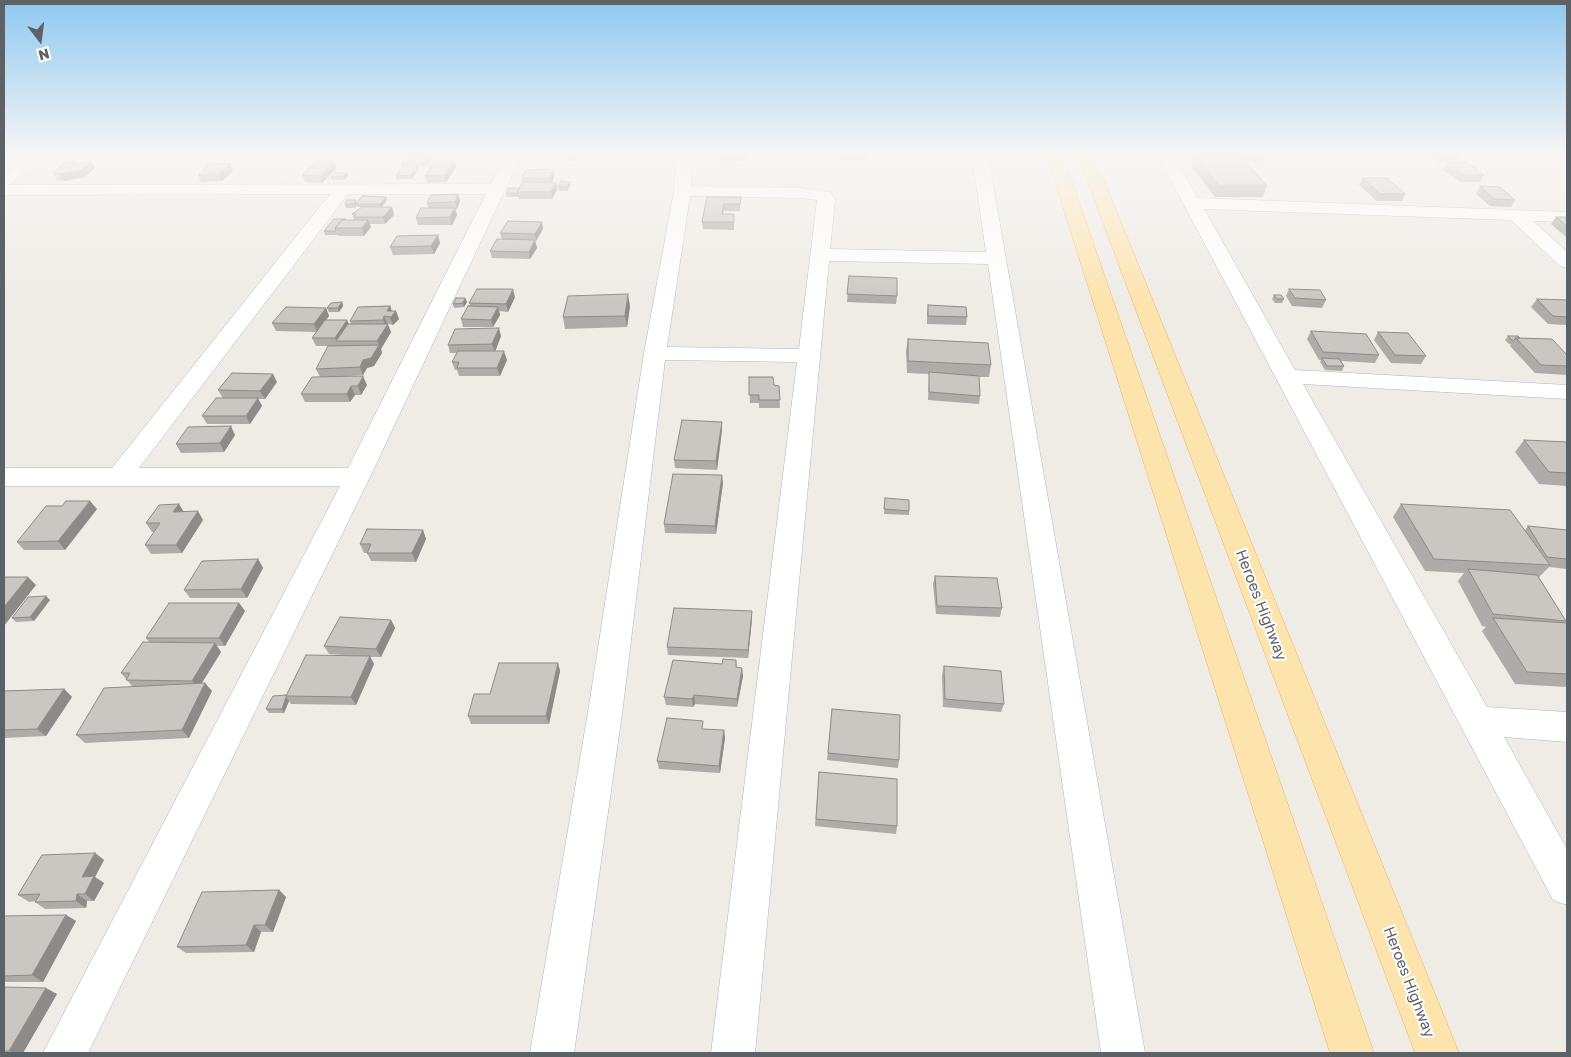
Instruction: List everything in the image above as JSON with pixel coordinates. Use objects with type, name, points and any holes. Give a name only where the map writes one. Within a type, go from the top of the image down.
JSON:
[{"type":"main road","points":[[1072,205],[1352,1053]]},
{"type":"main road","name":"Heroes Highway","points":[[1105,205],[1437,1053]]},
{"type":"street","points":[[119,477],[330,205]]},
{"type":"street","points":[[65,1053],[357,477],[490,205]]},
{"type":"street","points":[[552,1053],[606,706],[655,352],[680,205]]},
{"type":"street","points":[[732,1053],[825,205]]},
{"type":"street","points":[[988,205],[1122,1053]]},
{"type":"street","points":[[1193,205],[1567,886]]},
{"type":"street","points":[[1246,205],[1567,218]]},
{"type":"street","points":[[1518,217],[1567,262]]},
{"type":"street","points":[[820,255],[996,258]]},
{"type":"street","points":[[655,352],[809,356]]},
{"type":"street","points":[[1287,376],[1567,392]]},
{"type":"street","points":[[4,477],[357,477]]},
{"type":"street","points":[[1476,721],[1567,727]]},
{"type":"building","points":[[705,205],[724,205],[722,214],[734,214],[734,222],[702,222]]},
{"type":"building","points":[[362,207],[392,207],[383,217],[354,217],[356,214],[352,214]]},
{"type":"building","points":[[421,208],[455,208],[450,217],[416,218]]},
{"type":"building","points":[[1556,217],[1567,217],[1567,226]]},
{"type":"building","points":[[334,219],[346,219],[342,220],[335,228],[336,231],[324,231]]},
{"type":"building","points":[[342,220],[368,220],[362,228],[335,228]]},
{"type":"building","points":[[508,221],[542,222],[535,234],[500,233]]},
{"type":"building","points":[[438,235],[431,246],[390,247],[397,236]]},
{"type":"building","points":[[497,239],[535,240],[529,252],[490,251]]},
{"type":"building","points":[[849,276],[897,278],[897,296],[847,294]]},
{"type":"building","points":[[477,289],[513,289],[506,304],[469,303]]},
{"type":"building","points":[[1289,289],[1320,290],[1326,300],[1295,298]]},
{"type":"building","points":[[628,294],[625,316],[563,317],[568,296]]},
{"type":"building","points":[[1274,295],[1281,295],[1284,299],[1277,299]]},
{"type":"building","points":[[456,298],[465,298],[463,303],[453,304]]},
{"type":"building","points":[[1537,299],[1567,300],[1567,317],[1553,316]]},
{"type":"building","points":[[342,302],[338,308],[327,308],[331,303]]},
{"type":"building","points":[[928,305],[966,307],[967,317],[928,316]]},
{"type":"building","points":[[390,306],[387,311],[396,311],[391,317],[384,316],[383,320],[350,321],[358,307]]},
{"type":"building","points":[[468,306],[498,307],[491,320],[461,319]]},
{"type":"building","points":[[286,307],[326,308],[314,324],[272,323]]},
{"type":"building","points":[[325,320],[347,320],[335,338],[312,338]]},
{"type":"building","points":[[348,324],[388,324],[377,341],[336,341]]},
{"type":"building","points":[[499,328],[492,344],[448,345],[455,329]]},
{"type":"building","points":[[1311,331],[1366,334],[1379,355],[1323,352]]},
{"type":"building","points":[[1378,332],[1408,333],[1426,356],[1395,355]]},
{"type":"building","points":[[1508,336],[1518,336],[1520,338],[1512,340]]},
{"type":"building","points":[[1516,338],[1552,339],[1567,355],[1567,366],[1541,365]]},
{"type":"building","points":[[908,339],[988,343],[991,365],[908,361]]},
{"type":"building","points":[[379,345],[371,358],[363,360],[360,367],[316,369],[328,346]]},
{"type":"building","points":[[458,351],[504,351],[497,368],[457,368],[459,362],[452,362]]},
{"type":"building","points":[[1322,358],[1339,359],[1344,366],[1327,366]]},
{"type":"building","points":[[929,372],[979,376],[980,396],[929,392]]},
{"type":"building","points":[[232,373],[273,374],[260,391],[218,390]]},
{"type":"building","points":[[363,376],[358,386],[351,386],[347,394],[301,394],[312,377]]},
{"type":"building","points":[[749,377],[773,377],[774,385],[779,386],[780,400],[759,400],[759,395],[749,395]]},
{"type":"building","points":[[216,398],[258,398],[246,416],[202,416]]},
{"type":"building","points":[[682,420],[722,422],[716,461],[674,460]]},
{"type":"building","points":[[231,426],[220,443],[176,444],[188,427]]},
{"type":"building","points":[[1524,440],[1567,442],[1567,473],[1549,472]]},
{"type":"building","points":[[673,474],[722,475],[715,526],[664,524]]},
{"type":"building","points":[[885,498],[909,500],[909,511],[884,509]]},
{"type":"building","points":[[66,501],[90,501],[58,541],[17,542],[46,506],[62,506]]},
{"type":"building","points":[[179,504],[173,512],[198,511],[176,545],[145,545],[160,523],[146,523],[159,505]]},
{"type":"building","points":[[1401,504],[1510,510],[1550,565],[1434,559]]},
{"type":"building","points":[[1528,526],[1567,530],[1567,559],[1547,557]]},
{"type":"building","points":[[367,529],[423,530],[412,553],[367,553],[371,544],[360,544]]},
{"type":"building","points":[[258,559],[241,589],[184,590],[202,561]]},
{"type":"building","points":[[1468,569],[1537,575],[1566,621],[1493,614]]},
{"type":"building","points":[[935,576],[997,578],[1002,608],[937,606]]},
{"type":"building","points":[[4,577],[28,577],[4,607]]},
{"type":"building","points":[[46,596],[30,617],[12,618],[28,597]]},
{"type":"building","points":[[169,603],[239,603],[219,638],[146,638]]},
{"type":"building","points":[[674,608],[752,611],[748,650],[667,647]]},
{"type":"building","points":[[340,617],[391,620],[376,649],[324,646]]},
{"type":"building","points":[[1493,618],[1567,623],[1567,674],[1527,672]]},
{"type":"building","points":[[143,642],[215,643],[192,681],[126,680],[130,673],[121,673]]},
{"type":"building","points":[[306,655],[370,656],[351,697],[286,696]]},
{"type":"building","points":[[723,659],[736,660],[736,667],[742,668],[737,699],[694,695],[692,699],[664,697],[673,660],[722,664]]},
{"type":"building","points":[[499,663],[558,663],[546,716],[468,716],[474,694],[490,694]]},
{"type":"building","points":[[944,666],[1001,671],[1004,704],[945,699]]},
{"type":"building","points":[[205,683],[182,730],[76,735],[104,688]]},
{"type":"building","points":[[64,689],[37,729],[4,730],[4,691]]},
{"type":"building","points":[[286,695],[282,709],[266,709],[273,696]]},
{"type":"building","points":[[832,709],[900,715],[899,760],[828,753]]},
{"type":"building","points":[[667,718],[703,721],[702,729],[724,730],[719,766],[657,761]]},
{"type":"building","points":[[819,772],[897,779],[897,826],[816,819]]},
{"type":"building","points":[[95,853],[82,877],[94,876],[85,894],[77,894],[76,901],[35,902],[40,894],[18,895],[42,855]]},
{"type":"building","points":[[279,890],[265,925],[254,925],[246,945],[177,947],[202,892]]},
{"type":"building","points":[[66,915],[32,975],[4,976],[4,916]]},
{"type":"building","points":[[4,987],[46,988],[9,1051],[4,1051]]}]
